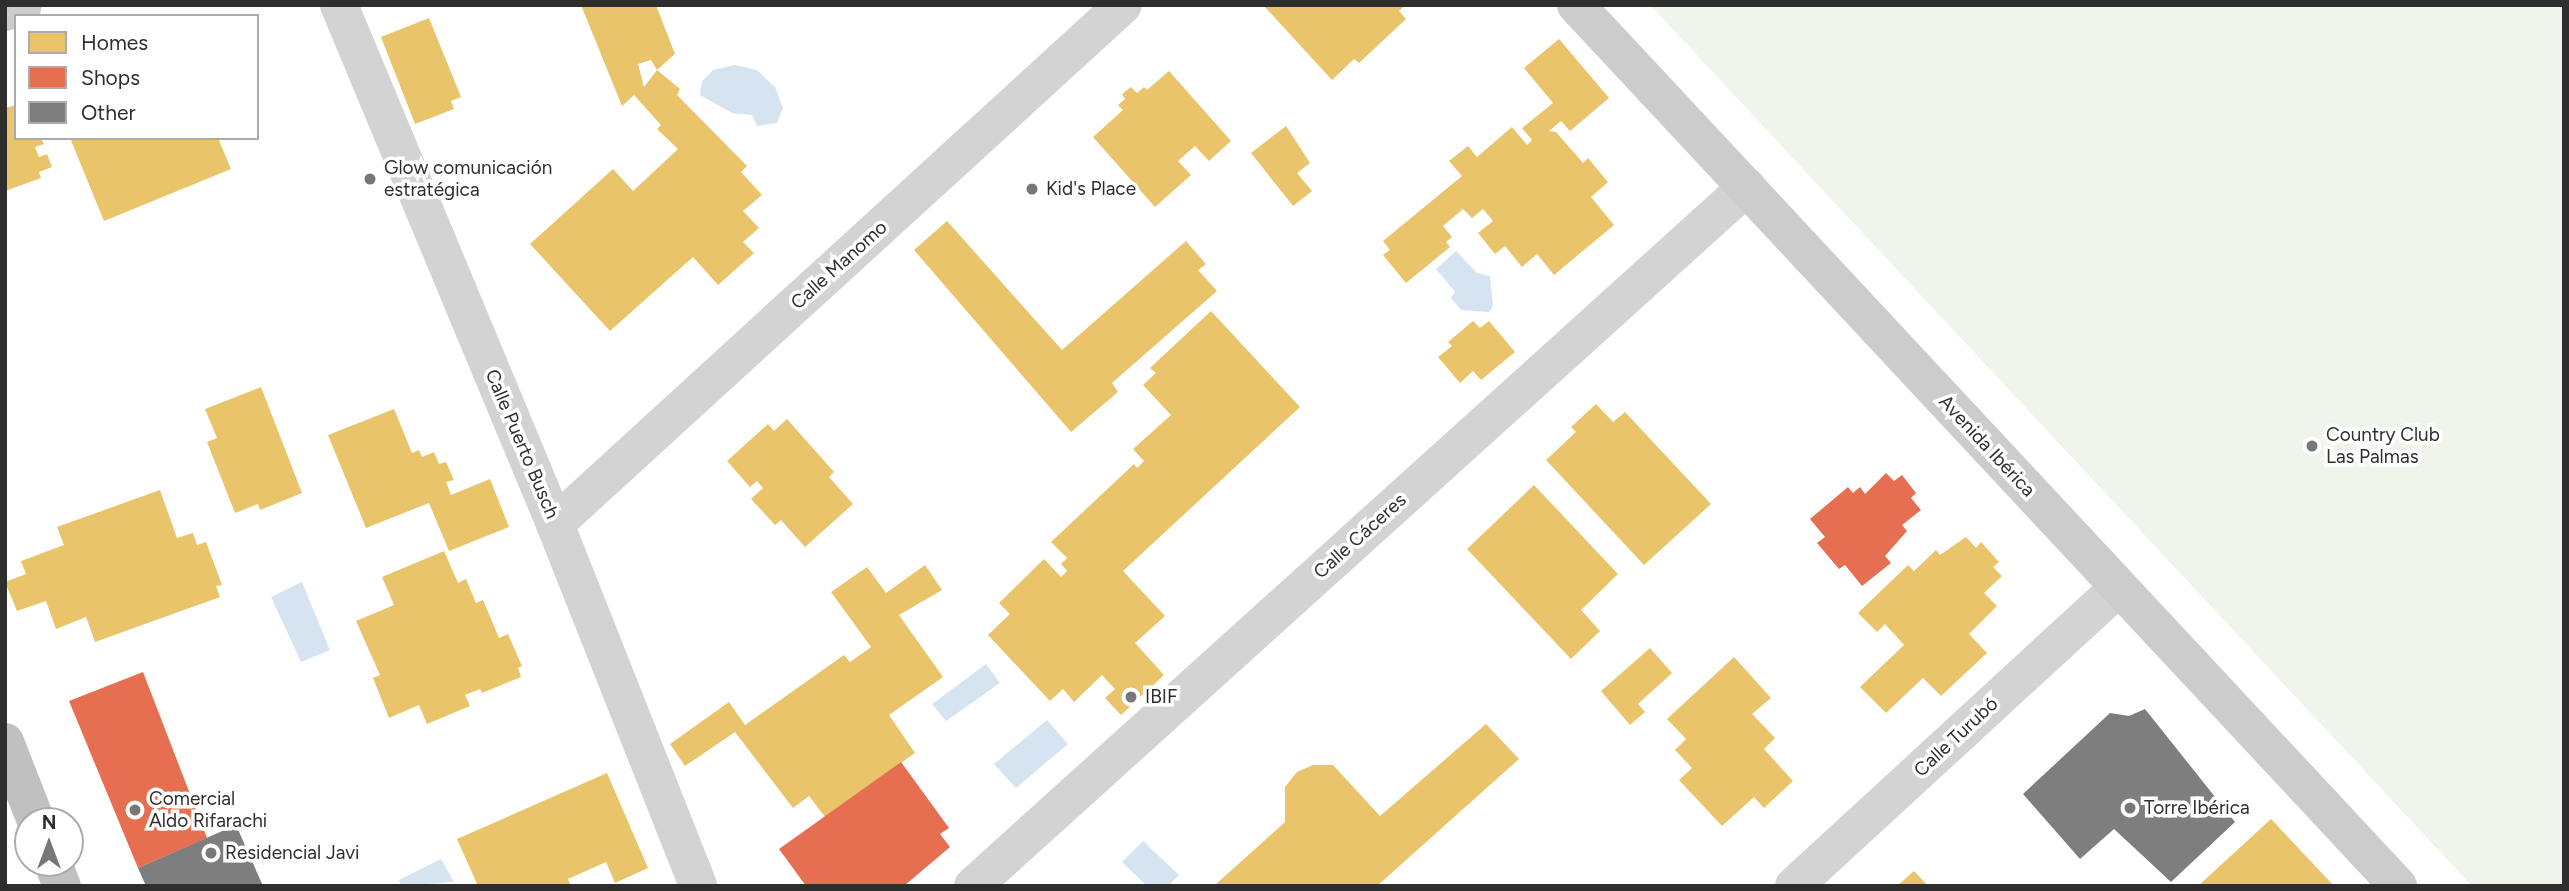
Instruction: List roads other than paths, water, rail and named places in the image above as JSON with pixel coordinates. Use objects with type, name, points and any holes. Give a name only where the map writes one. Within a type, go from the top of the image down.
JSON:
[{"type":"highway","points":[[5,742],[31,807]]},
{"type":"street","points":[[5,12],[23,5]]},
{"type":"street","name":"Calle Puerto Busch","points":[[339,5],[555,524],[698,886]]},
{"type":"street","name":"Calle Manomo","points":[[555,524],[1123,5]]},
{"type":"street","name":"Avenida Ibérica","points":[[1576,5],[2398,886]]},
{"type":"street","name":"Calle Cáceres","points":[[973,886],[1747,187]]},
{"type":"street","name":"Calle Turubó","points":[[1794,886],[2118,588]]},
{"type":"water","points":[[735,65],[757,70],[775,87],[783,108],[777,123],[757,126],[752,115],[732,113],[700,95],[702,81],[713,70]]},
{"type":"water","points":[[1456,251],[1477,273],[1490,276],[1493,306],[1489,312],[1461,310],[1451,298],[1455,292],[1436,269]]},
{"type":"water","points":[[302,582],[330,650],[301,662],[271,597]]},
{"type":"water","points":[[986,664],[1000,683],[946,721],[932,704]]},
{"type":"water","points":[[1047,720],[1068,744],[1016,788],[994,764]]},
{"type":"water","points":[[1143,841],[1179,875],[1168,886],[1147,886],[1122,862]]},
{"type":"water","points":[[441,859],[454,882],[401,886],[399,880]]},
{"type":"place","name":"Glow comunicación estratégica","points":[[370,179]]},
{"type":"place","name":"Kid's Place","points":[[1032,189]]},
{"type":"place","name":"Country Club Las Palmas","points":[[2312,446]]},
{"type":"place","name":"IBIF","points":[[1131,697]]},
{"type":"place","name":"Torre Ibérica","points":[[2130,808]]},
{"type":"place","name":"Comercial Aldo Rifarachi","points":[[135,810]]},
{"type":"place","name":"Residencial Javi","points":[[211,853]]}]
